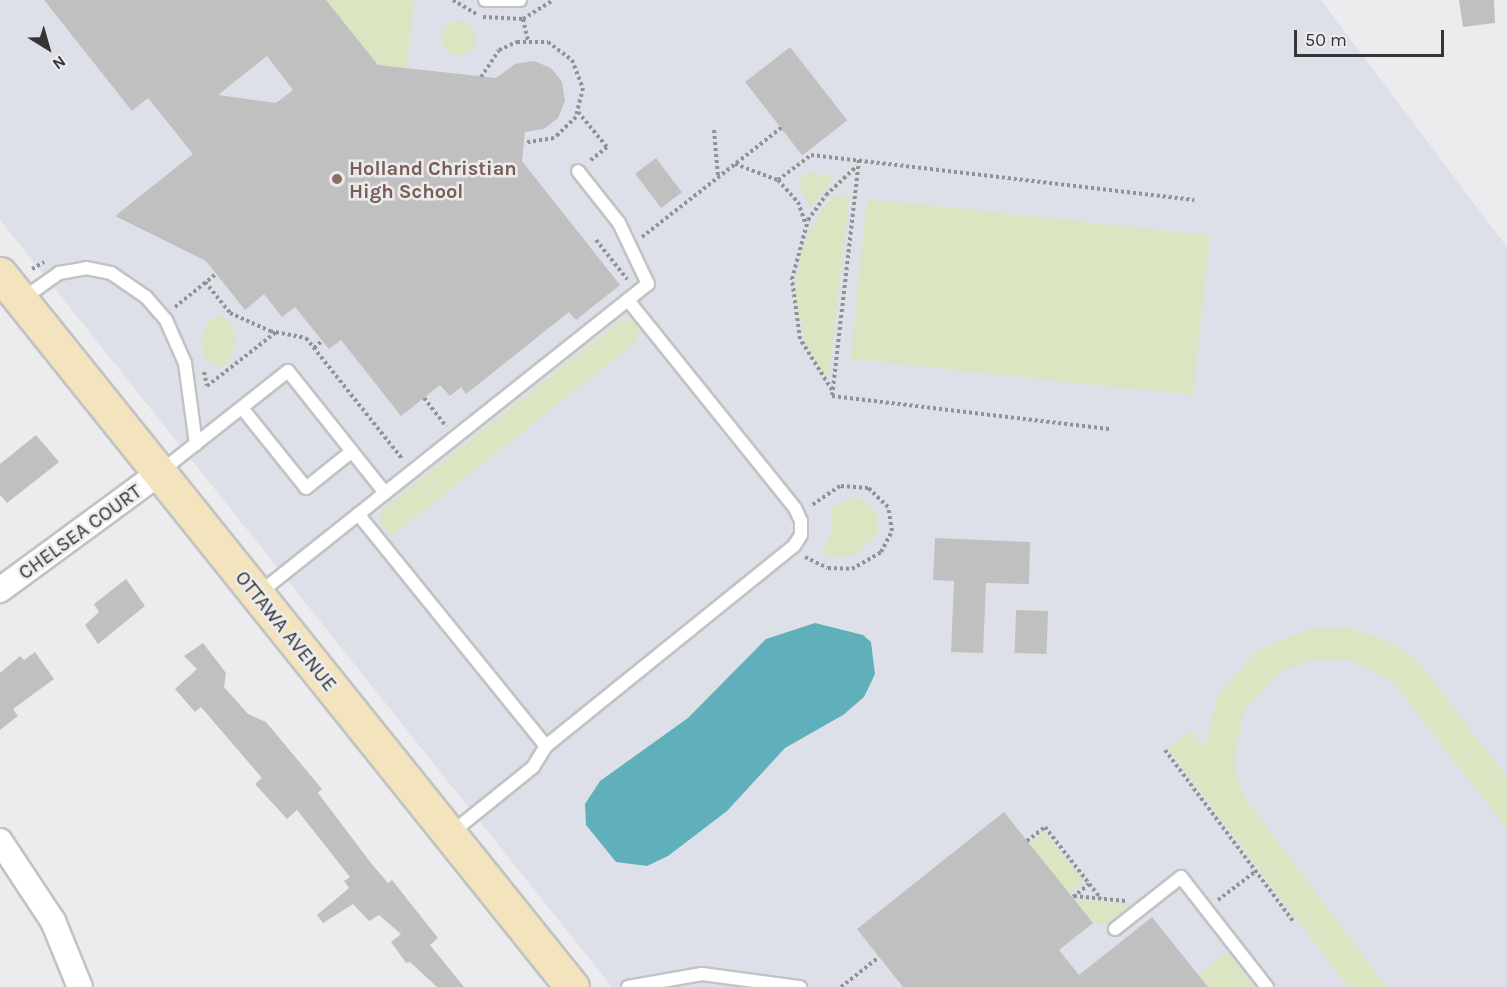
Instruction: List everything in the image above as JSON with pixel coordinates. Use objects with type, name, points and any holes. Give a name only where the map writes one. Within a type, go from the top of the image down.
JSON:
[{"type":"street","name":"OTTAWA AVENUE","points":[[0,274],[572,987]]},
{"type":"street","name":"CHELSEA COURT","points":[[0,590],[159,473]]},
{"type":"street","points":[[0,841],[53,921],[80,987]]},
{"type":"lane","points":[[485,0],[520,0]]},
{"type":"lane","points":[[257,595],[648,284],[619,223],[578,171]]},
{"type":"lane","points":[[21,300],[59,273],[86,268],[111,273],[141,292],[166,320],[181,352],[193,397],[196,444]]},
{"type":"lane","points":[[449,834],[533,767],[546,746],[794,546],[802,527],[799,514],[628,300]]},
{"type":"lane","points":[[159,473],[288,371],[385,493]]},
{"type":"lane","points":[[242,408],[306,488],[351,452]]},
{"type":"lane","points":[[358,514],[546,746]]},
{"type":"lane","points":[[1115,929],[1181,877],[1267,987]]},
{"type":"lane","points":[[628,987],[675,975],[725,975],[800,987]]},
{"type":"lane","points":[[725,975],[735,987]]},
{"type":"path","points":[[523,19],[528,40]]},
{"type":"path","points":[[481,77],[499,50],[528,40],[557,47],[572,60],[583,88],[578,112],[554,138],[524,143]]},
{"type":"path","points":[[578,112],[607,147],[578,171]]},
{"type":"path","points":[[630,246],[781,128]]},
{"type":"path","points":[[714,130],[718,177]]},
{"type":"path","points":[[778,180],[810,155],[858,163],[1194,200]]},
{"type":"path","points":[[832,390],[806,353],[793,309],[794,263],[807,225],[826,195],[858,163]]},
{"type":"path","points":[[858,163],[832,396],[1109,429]]},
{"type":"path","points":[[734,164],[778,180],[798,202],[807,225]]},
{"type":"path","points":[[175,307],[216,274]]},
{"type":"path","points":[[205,282],[230,313],[276,332],[306,338],[403,461]]},
{"type":"path","points":[[207,386],[276,332]]},
{"type":"path","points":[[314,348],[322,341]]},
{"type":"path","points":[[424,398],[446,426]]},
{"type":"path","points":[[794,546],[828,568],[852,569],[881,552],[892,531],[891,514],[884,499],[854,485],[829,491],[799,514]]},
{"type":"path","points":[[1165,750],[1293,921]]},
{"type":"path","points":[[1027,841],[1045,827],[1101,899]]},
{"type":"path","points":[[1206,909],[1256,871]]},
{"type":"path","points":[[1089,884],[1073,897],[1148,903]]},
{"type":"path","points":[[843,986],[879,957]]},
{"type":"shaded area","points":[[0,0],[1321,0],[1507,247],[1507,987],[612,987],[0,220]]},
{"type":"green space","points":[[326,0],[414,0],[407,68],[391,81]]},
{"type":"green space","points":[[459,21],[471,26],[476,38],[471,50],[459,55],[447,50],[442,38],[447,26]]},
{"type":"green space","points":[[807,171],[835,178],[811,207],[797,184]]},
{"type":"green space","points":[[831,195],[849,198],[829,376],[817,366],[805,342],[795,293],[802,246]]},
{"type":"green space","points":[[867,199],[1210,235],[1193,395],[850,359]]},
{"type":"green space","points":[[223,316],[232,325],[236,342],[229,362],[218,367],[205,358],[201,341],[208,320]]},
{"type":"green space","points":[[630,320],[639,328],[636,342],[394,534],[388,533],[379,521],[381,511],[620,321]]},
{"type":"green space","points":[[852,498],[865,501],[877,513],[877,535],[854,556],[831,557],[821,551],[833,530],[831,507]]},
{"type":"green space","points":[[1348,628],[1386,640],[1419,662],[1507,777],[1507,829],[1394,683],[1348,659],[1312,659],[1280,672],[1244,710],[1234,762],[1243,795],[1387,987],[1348,987],[1168,748],[1191,731],[1204,748],[1217,698],[1255,652],[1309,629]]},
{"type":"green space","points":[[1044,831],[1084,882],[1069,894],[1029,843]]},
{"type":"green space","points":[[1075,900],[1130,904],[1107,923],[1093,923]]},
{"type":"green space","points":[[1227,952],[1254,987],[1208,987],[1198,975]]},
{"type":"water","points":[[815,623],[863,635],[871,642],[875,674],[864,697],[843,715],[785,748],[727,811],[668,856],[647,866],[616,862],[586,825],[585,804],[600,781],[688,718],[766,639]]},
{"type":"building","points":[[44,0],[326,0],[378,65],[496,78],[515,64],[534,61],[551,68],[562,82],[565,101],[558,118],[544,129],[525,132],[522,161],[620,285],[576,320],[569,312],[466,394],[461,387],[450,396],[440,385],[401,416],[341,340],[329,349],[295,307],[282,317],[264,294],[245,310],[206,261],[115,216],[193,154],[148,98],[132,111]],"holes":[[[267,56],[293,90],[276,103],[218,95]]]},
{"type":"building","points":[[1459,0],[1494,0],[1495,23],[1463,27]]},
{"type":"building","points":[[790,47],[847,120],[802,155],[745,82]]},
{"type":"building","points":[[656,158],[682,192],[661,208],[635,174]]},
{"type":"building","points":[[36,435],[59,462],[7,503],[0,495],[0,464]]},
{"type":"building","points":[[935,538],[1030,542],[1029,584],[986,583],[983,653],[951,652],[954,581],[933,580]]},
{"type":"building","points":[[126,579],[145,606],[98,644],[85,625],[99,612],[94,604]]},
{"type":"building","points":[[1016,610],[1048,611],[1046,654],[1014,653]]},
{"type":"building","points":[[203,643],[226,673],[224,687],[248,714],[266,722],[322,789],[318,793],[371,863],[388,883],[392,880],[438,938],[430,945],[464,987],[437,987],[410,962],[406,963],[391,942],[401,934],[379,915],[369,921],[353,904],[323,923],[317,915],[349,888],[344,881],[350,877],[297,810],[287,819],[255,784],[262,778],[201,707],[195,712],[175,689],[197,669],[184,656]]},
{"type":"building","points":[[35,652],[54,679],[13,709],[18,716],[0,730],[0,673],[20,656],[24,660]]},
{"type":"building","points":[[1004,812],[1093,923],[1059,950],[1079,975],[1152,917],[1208,987],[903,987],[857,929]]},
{"type":"place","name":"Holland Christian High School","points":[[337,179]]}]
